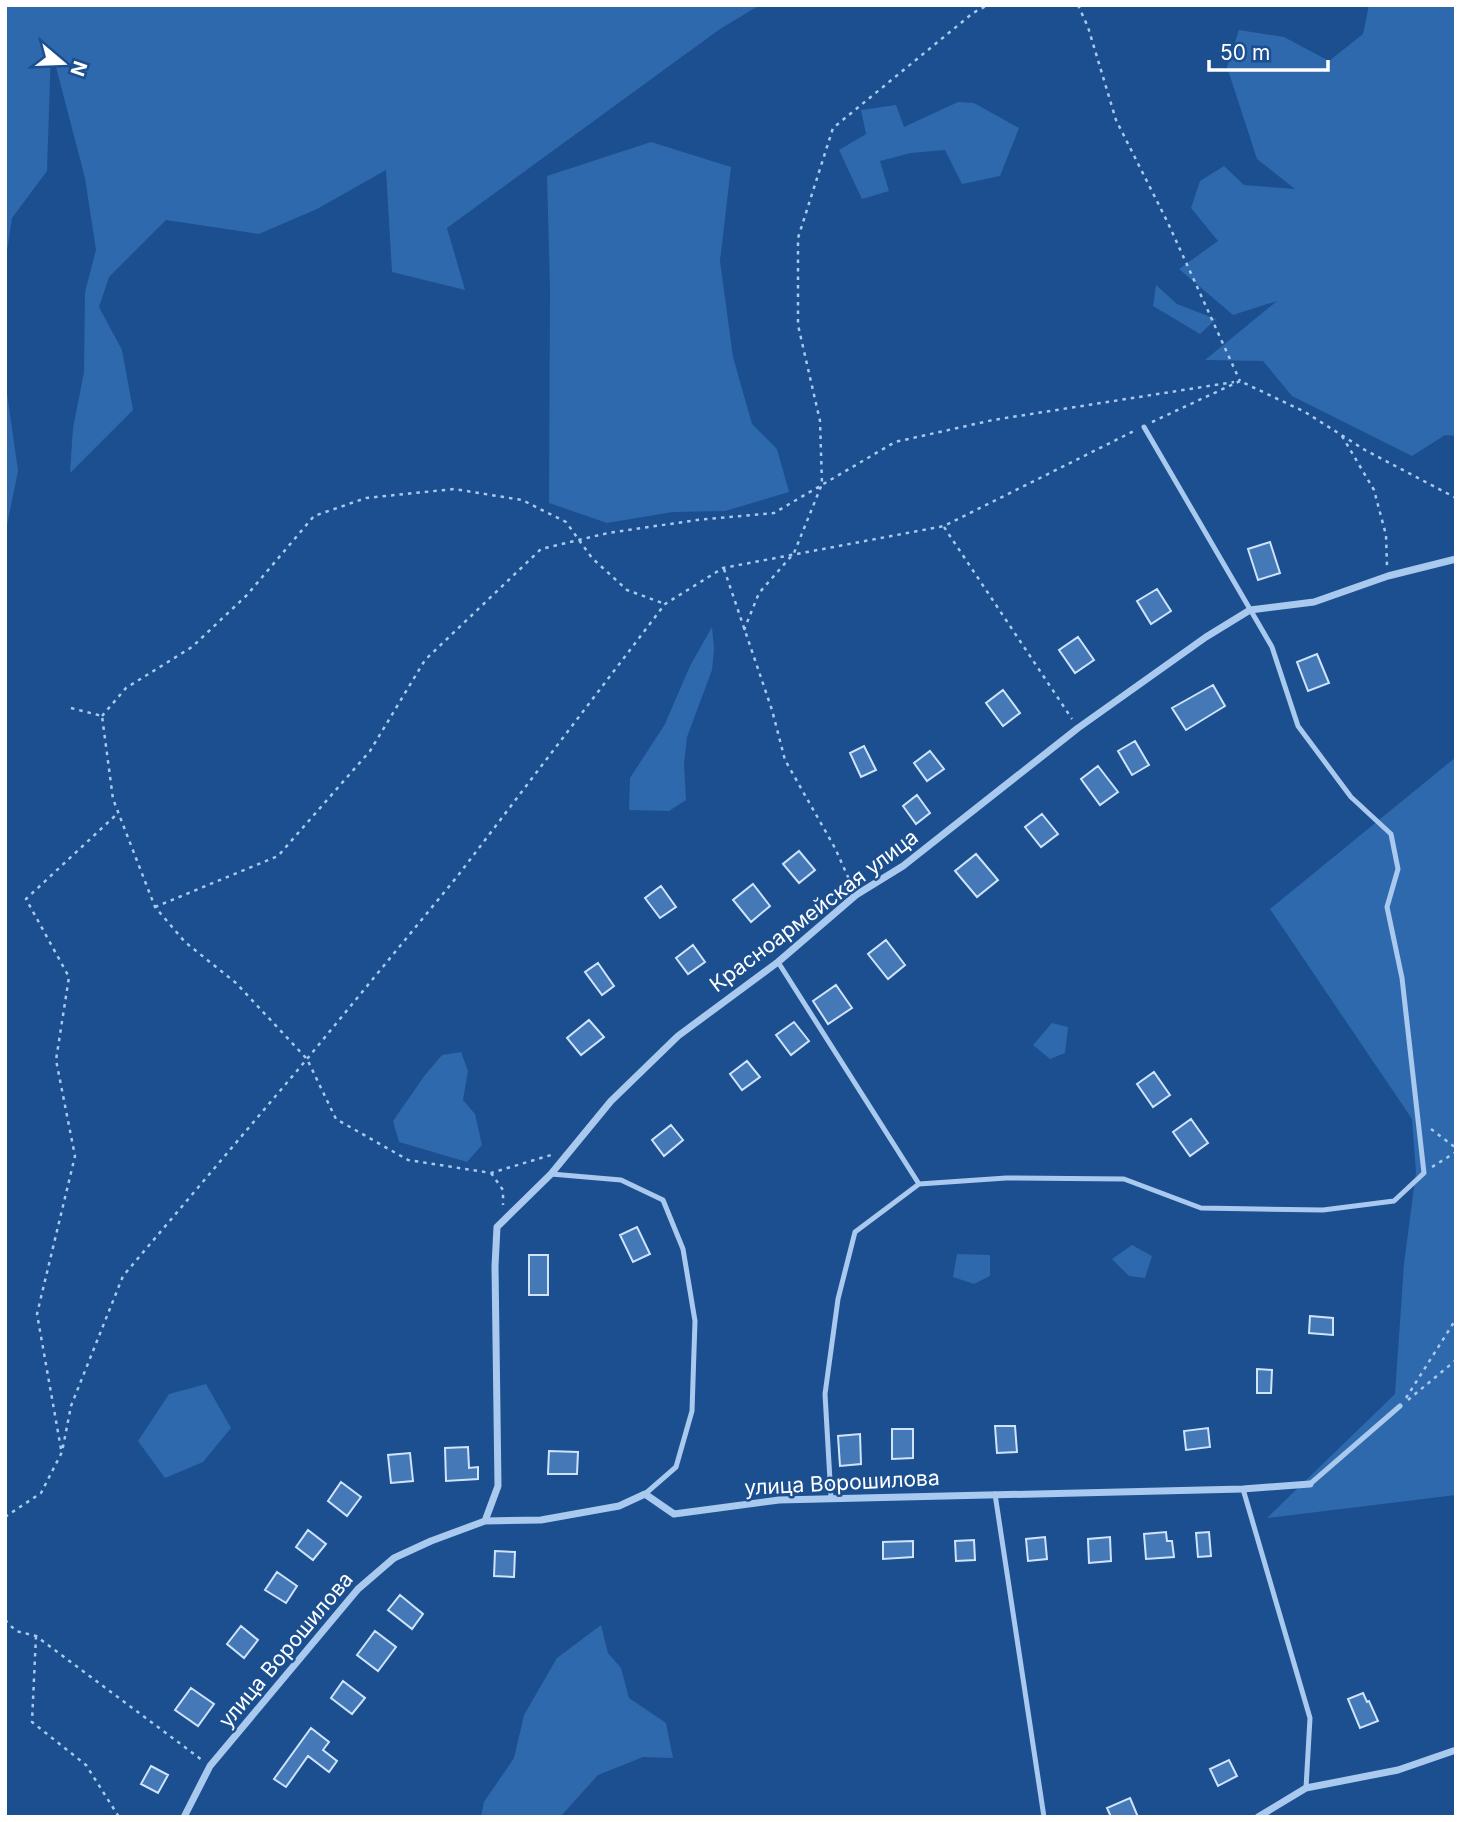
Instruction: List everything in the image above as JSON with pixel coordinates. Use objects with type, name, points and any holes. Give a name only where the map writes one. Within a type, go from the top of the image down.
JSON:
[{"type":"street","name":"Красноармейская улица","points":[[497,1227],[551,1174],[611,1101],[678,1036],[778,962],[856,895],[903,866],[1078,728],[1250,610],[1314,602],[1388,576],[1456,559]]},
{"type":"street","points":[[485,1521],[498,1486],[495,1279],[497,1227]]},
{"type":"street","name":"улица Ворошилова","points":[[184,1817],[210,1766],[358,1589],[394,1558],[485,1521],[541,1520],[619,1506],[645,1494],[674,1514],[779,1500],[1243,1489],[1310,1484]]},
{"type":"street","points":[[1258,1817],[1306,1788],[1398,1770],[1456,1750]]},
{"type":"lane","points":[[831,1498],[825,1394],[838,1299],[855,1232],[919,1184],[1006,1178],[1124,1179],[1201,1208],[1323,1210],[1394,1201],[1424,1173],[1402,978],[1387,907],[1398,869],[1391,834],[1352,797],[1298,726],[1272,647],[1144,427]]},
{"type":"lane","points":[[778,962],[919,1184]]},
{"type":"lane","points":[[551,1174],[621,1180],[663,1200],[683,1249],[695,1321],[692,1411],[676,1467],[645,1494]]},
{"type":"lane","points":[[1310,1484],[1400,1406]]},
{"type":"lane","points":[[1243,1489],[1310,1718],[1306,1788]]},
{"type":"lane","points":[[995,1494],[1044,1817]]},
{"type":"path","points":[[744,629],[759,593],[794,553],[822,484],[820,421],[798,325],[798,238],[832,128],[973,13],[988,5]]},
{"type":"path","points":[[1078,5],[1088,27],[1116,120],[1168,223],[1240,381]]},
{"type":"path","points":[[5,1517],[41,1493],[62,1452],[71,1406],[123,1276],[456,878],[665,604],[723,568],[944,526],[1240,381]]},
{"type":"path","points":[[155,907],[278,856],[370,751],[425,660],[541,549],[608,533],[697,520],[774,513],[895,442],[993,420],[1240,381],[1305,412],[1365,450],[1456,498]]},
{"type":"path","points":[[1341,435],[1374,490],[1386,535],[1388,576]]},
{"type":"path","points":[[571,1149],[491,1173],[408,1160],[336,1119],[307,1059],[236,983],[185,942],[155,907],[113,799],[102,716],[126,688],[192,647],[247,595],[314,516],[366,498],[454,489],[522,500],[566,522],[592,558],[627,590],[665,604]]},
{"type":"path","points":[[944,526],[1078,728]]},
{"type":"path","points":[[723,568],[772,710],[785,760],[835,848],[856,895]]},
{"type":"path","points":[[71,708],[102,716]]},
{"type":"path","points":[[62,1452],[37,1314],[75,1156],[56,1060],[69,977],[26,899],[118,813]]},
{"type":"path","points":[[1418,1120],[1456,1150],[1424,1173]]},
{"type":"path","points":[[491,1173],[503,1190],[503,1205],[497,1227]]},
{"type":"path","points":[[1400,1406],[1456,1319]]},
{"type":"path","points":[[1400,1406],[1456,1360]]},
{"type":"path","points":[[5,1620],[16,1631],[36,1636],[210,1766]]},
{"type":"path","points":[[36,1636],[32,1722],[86,1765],[119,1817]]},
{"type":"shaded area","points":[[5,5],[760,5],[720,29],[447,228],[465,290],[392,272],[386,170],[317,209],[259,234],[166,220],[109,277],[99,307],[122,350],[133,410],[70,473],[73,428],[84,372],[85,292],[96,250],[85,178],[51,48],[47,171],[12,218],[5,264]]},
{"type":"shaded area","points":[[1369,5],[1456,5],[1456,436],[1445,435],[1412,456],[1292,396],[1263,361],[1205,360],[1277,301],[1233,315],[1179,269],[1218,241],[1191,208],[1200,181],[1224,166],[1244,185],[1295,189],[1257,159],[1227,67],[1239,30],[1284,37],[1329,61],[1363,34]]},
{"type":"shaded area","points":[[958,102],[974,103],[1019,128],[1000,176],[962,184],[945,150],[911,153],[880,161],[889,191],[862,199],[839,150],[866,134],[861,110],[896,105],[904,127]]},
{"type":"shaded area","points":[[651,142],[731,167],[720,261],[733,357],[752,424],[777,449],[789,492],[725,511],[673,512],[607,523],[549,503],[550,288],[547,176]]},
{"type":"shaded area","points":[[1156,285],[1177,304],[1216,319],[1200,334],[1153,306]]},
{"type":"shaded area","points":[[5,358],[6,386],[18,471],[5,535]]},
{"type":"shaded area","points":[[712,627],[712,670],[687,737],[684,764],[686,800],[669,811],[629,810],[630,778],[665,724],[690,666]]},
{"type":"shaded area","points":[[1456,757],[1456,1495],[1267,1518],[1395,1394],[1404,1264],[1416,1172],[1412,1119],[1270,909]]},
{"type":"shaded area","points":[[1052,1023],[1068,1027],[1065,1053],[1050,1059],[1033,1045]]},
{"type":"shaded area","points":[[461,1052],[468,1071],[463,1100],[475,1114],[482,1145],[467,1162],[399,1142],[393,1121],[442,1055]]},
{"type":"shaded area","points":[[1132,1245],[1152,1256],[1145,1278],[1129,1276],[1112,1259]]},
{"type":"shaded area","points":[[957,1254],[990,1255],[990,1276],[974,1284],[953,1277]]},
{"type":"shaded area","points":[[206,1384],[231,1428],[203,1462],[165,1478],[138,1441],[169,1394]]},
{"type":"shaded area","points":[[601,1625],[608,1653],[621,1668],[629,1698],[666,1723],[673,1758],[643,1757],[598,1775],[560,1817],[481,1817],[484,1802],[514,1758],[524,1715],[557,1658]]},
{"type":"building","points":[[1270,542],[1280,573],[1258,580],[1248,549]]},
{"type":"building","points":[[1157,589],[1171,611],[1151,624],[1137,601]]},
{"type":"building","points":[[1078,637],[1094,660],[1075,673],[1059,650]]},
{"type":"building","points":[[1317,654],[1329,683],[1308,691],[1297,662]]},
{"type":"building","points":[[1213,685],[1225,706],[1186,730],[1172,708]]},
{"type":"building","points":[[1003,690],[1020,713],[1003,726],[986,703]]},
{"type":"building","points":[[1135,741],[1149,765],[1132,775],[1118,751]]},
{"type":"building","points":[[864,746],[876,770],[861,777],[850,753]]},
{"type":"building","points":[[930,751],[944,769],[927,781],[914,763]]},
{"type":"building","points":[[1098,766],[1118,792],[1100,805],[1081,779]]},
{"type":"building","points":[[917,795],[930,813],[916,824],[903,806]]},
{"type":"building","points":[[1042,814],[1058,834],[1041,847],[1025,827]]},
{"type":"building","points":[[799,851],[815,870],[799,883],[783,864]]},
{"type":"building","points":[[976,854],[998,880],[977,897],[955,871]]},
{"type":"building","points":[[753,884],[770,906],[751,922],[733,900]]},
{"type":"building","points":[[661,886],[676,907],[660,918],[645,898]]},
{"type":"building","points":[[886,940],[905,965],[888,979],[868,954]]},
{"type":"building","points":[[693,945],[705,962],[688,974],[676,958]]},
{"type":"building","points":[[598,963],[614,986],[602,995],[585,972]]},
{"type":"building","points":[[836,985],[852,1008],[828,1024],[813,1001]]},
{"type":"building","points":[[589,1020],[604,1037],[581,1055],[567,1038]]},
{"type":"building","points":[[794,1022],[809,1041],[791,1055],[776,1035]]},
{"type":"building","points":[[747,1061],[760,1077],[742,1090],[730,1074]]},
{"type":"building","points":[[1154,1072],[1170,1095],[1153,1107],[1137,1084]]},
{"type":"building","points":[[1191,1119],[1208,1143],[1190,1156],[1173,1132]]},
{"type":"building","points":[[671,1125],[683,1140],[664,1156],[652,1140]]},
{"type":"building","points":[[637,1227],[650,1254],[633,1262],[620,1235]]},
{"type":"building","points":[[529,1255],[548,1255],[548,1295],[529,1295]]},
{"type":"building","points":[[1310,1316],[1333,1318],[1333,1335],[1309,1333]]},
{"type":"building","points":[[1257,1369],[1272,1370],[1271,1393],[1257,1393]]},
{"type":"building","points":[[995,1426],[1015,1426],[1017,1452],[997,1453]]},
{"type":"building","points":[[1208,1428],[1210,1447],[1186,1450],[1184,1431]]},
{"type":"building","points":[[892,1429],[913,1429],[913,1458],[892,1459]]},
{"type":"building","points":[[860,1434],[861,1464],[840,1466],[838,1436]]},
{"type":"building","points":[[468,1447],[469,1468],[478,1467],[478,1479],[446,1481],[445,1448]]},
{"type":"building","points":[[549,1451],[578,1452],[577,1474],[548,1474]]},
{"type":"building","points":[[410,1453],[413,1481],[391,1483],[388,1455]]},
{"type":"building","points":[[341,1482],[361,1497],[347,1516],[328,1501]]},
{"type":"building","points":[[308,1530],[326,1544],[313,1560],[296,1547]]},
{"type":"building","points":[[1166,1532],[1167,1541],[1172,1541],[1174,1557],[1146,1559],[1144,1534]]},
{"type":"building","points":[[1209,1532],[1211,1556],[1198,1557],[1196,1533]]},
{"type":"building","points":[[1045,1537],[1047,1559],[1028,1561],[1026,1539]]},
{"type":"building","points":[[1110,1537],[1111,1561],[1089,1563],[1088,1539]]},
{"type":"building","points":[[974,1540],[975,1560],[956,1561],[955,1541]]},
{"type":"building","points":[[913,1541],[913,1557],[883,1559],[883,1542]]},
{"type":"building","points":[[495,1551],[515,1552],[514,1577],[494,1576]]},
{"type":"building","points":[[277,1572],[297,1586],[286,1603],[265,1590]]},
{"type":"building","points":[[400,1595],[423,1614],[412,1629],[388,1610]]},
{"type":"building","points":[[241,1626],[258,1640],[244,1658],[227,1644]]},
{"type":"building","points":[[375,1631],[396,1647],[378,1671],[357,1655]]},
{"type":"building","points":[[343,1681],[365,1698],[352,1714],[331,1698]]},
{"type":"building","points":[[191,1688],[214,1704],[198,1726],[175,1710]]},
{"type":"building","points":[[1363,1693],[1378,1721],[1360,1728],[1348,1699]]},
{"type":"building","points":[[311,1728],[329,1742],[323,1750],[337,1761],[329,1772],[308,1756],[286,1787],[274,1779]]},
{"type":"building","points":[[1229,1760],[1237,1776],[1218,1786],[1210,1769]]},
{"type":"building","points":[[151,1766],[168,1775],[158,1793],[141,1784]]},
{"type":"building","points":[[1130,1798],[1138,1817],[1111,1817],[1107,1808]]}]
